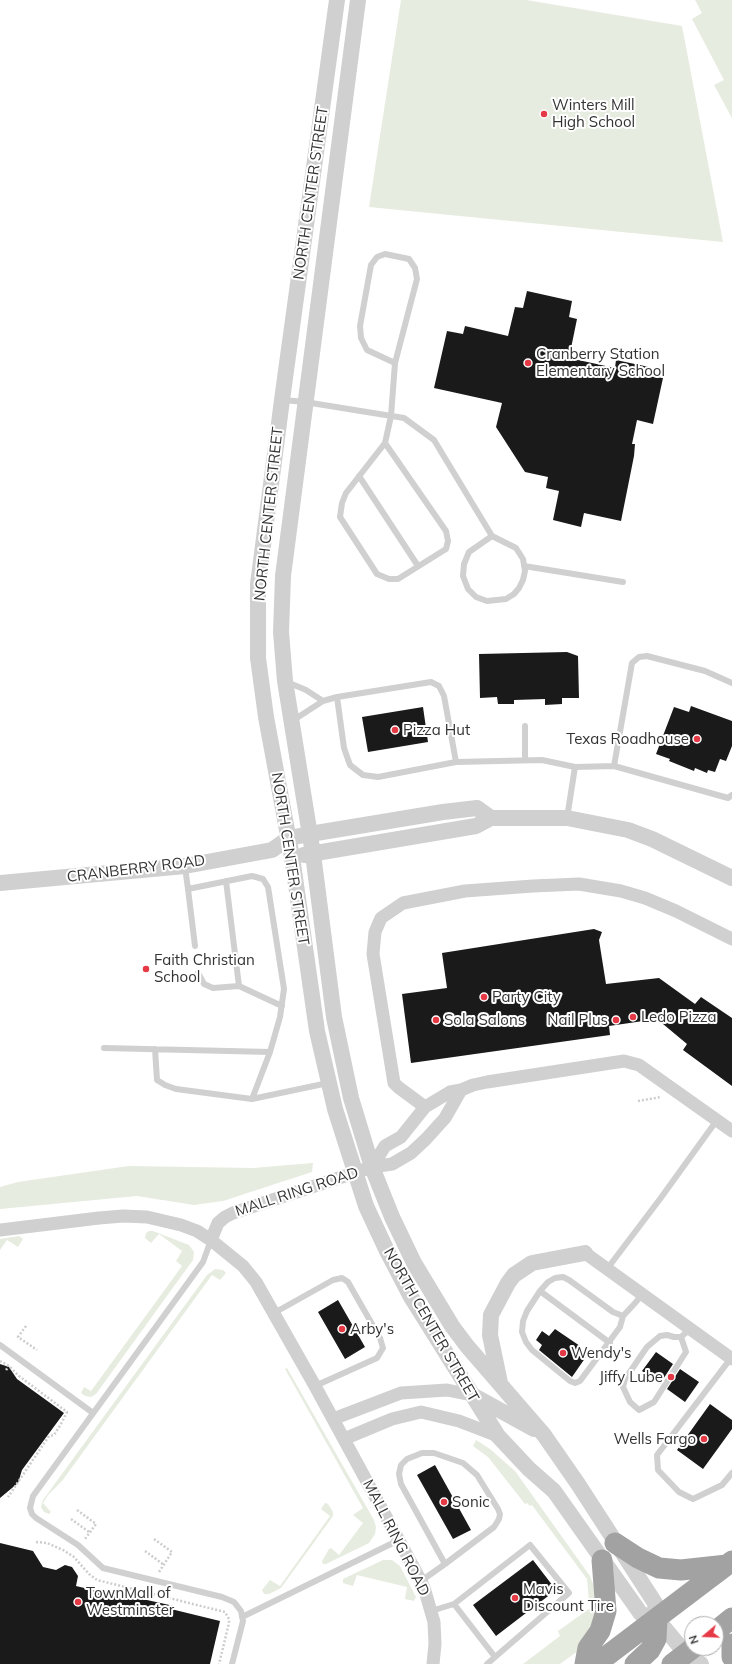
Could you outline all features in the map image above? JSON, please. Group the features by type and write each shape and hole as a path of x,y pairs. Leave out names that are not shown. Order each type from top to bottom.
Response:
{"highway":[{"path":"615,1543 638,1558 659,1568 681,1570 729,1563"},
{"path":"585,1664 588,1648 600,1631 606,1611 602,1560"},
{"path":"596,1664 729,1563"},
{"path":"724,1624 732,1618"},
{"path":"635,1664 650,1650 656,1639 657,1619"},
{"path":"732,1644 732,1658"}],"street":[{"name":"NORTH CENTER STREET","path":"337,0 258,584 258,658 266,717 292,857 317,1032 335,1109 366,1206 399,1275 498,1436 529,1469 554,1491 641,1614 657,1619"},
{"name":"NORTH CENTER STREET","path":"358,0 283,576 281,632 285,681 313,854 334,1017 351,1098 372,1167 403,1241 426,1284 452,1326 501,1386 544,1435 655,1602 657,1619 688,1657"},
{"name":"CRANBERRY ROAD","path":"0,883 185,866 272,850 289,838 443,812 477,808 491,818"},
{"name":"CRANBERRY ROAD","path":"272,850 292,857 476,826 491,818 567,818 628,830 652,839 732,878"},
{"path":"425,1106 394,1083 373,954 375,932 381,918 403,902 464,891 579,884 621,891 645,898 676,911 732,939"},
{"path":"372,1167 385,1146 400,1137 425,1106 445,1094 487,1082 624,1060 639,1065 732,1131"},
{"name":"MALL RING ROAD","path":"211,1240 218,1223 233,1213 372,1167 392,1164 411,1153 445,1118 461,1090"},
{"name":"MALL RING ROAD","path":"0,1230 99,1218 123,1216 147,1217 181,1225 211,1240 227,1252 250,1274 316,1386 421,1581 432,1611 435,1638 433,1664"},
{"path":"501,1386 490,1335 491,1315 508,1283 514,1275 532,1263 585,1253 642,1293 686,1333 732,1358"},
{"path":"333,1419 401,1393 447,1390 472,1395 544,1435"},
{"path":"344,1440 392,1419 421,1412 459,1421 498,1436"}],"lane":[{"path":"385,443 446,531 448,541 446,549 398,579 389,580 377,574 340,517 342,503 346,493 385,443 391,416 395,363 417,279 415,268 409,259 385,254 377,257 371,265 360,326 361,338 366,350 395,363"},
{"path":"282,400 305,402 404,418 434,440 492,536 516,548 523,559 523,580 514,594 506,599 487,601 476,597 468,589 463,576 464,564 469,552 492,536"},
{"path":"359,476 418,566"},
{"path":"524,566 623,582"},
{"path":"614,766 632,663 639,657 647,656 705,671 732,683"},
{"path":"285,681 306,690 322,701"},
{"path":"292,721 322,701 337,697 431,682 439,686 444,696 456,762"},
{"path":"337,697 344,748 350,765 363,774 378,777 456,762 542,760 575,767 614,766 728,798 732,795"},
{"path":"525,726 525,760"},
{"path":"567,818 575,767"},
{"path":"185,866 195,946"},
{"path":"188,889 252,876 263,879 268,887 284,990 280,1017 270,1052 252,1099"},
{"path":"226,881 240,986"},
{"path":"198,973 204,984 213,988 240,986 282,1006"},
{"path":"104,1048 270,1052"},
{"path":"155,1049 157,1080 165,1085 176,1088 252,1099 328,1082"},
{"path":"607,1269 717,1120"},
{"path":"211,1240 203,1262 33,1496 30,1508 32,1514 36,1518 78,1545 103,1568 222,1597 230,1600 238,1606 242,1617 232,1664"},
{"path":"623,1316 613,1312 563,1277 555,1278 548,1282 540,1291 527,1311 523,1321 522,1332 526,1342 532,1350 570,1381 575,1383 580,1381 610,1343 620,1327 623,1316 642,1293"},
{"path":"274,1313 333,1280 342,1278 348,1282 380,1338 383,1348 377,1358 316,1386"},
{"path":"540,1291 610,1343"},
{"path":"686,1333 686,1352 654,1402 639,1410 630,1402 623,1387 625,1379 648,1347 660,1336 667,1335 674,1337 686,1333"},
{"path":"0,1345 93,1413"},
{"path":"732,1358 657,1455 658,1470 679,1492 693,1499 722,1485 732,1473"},
{"path":"421,1581 445,1564 494,1527 500,1519 498,1509 477,1475 463,1463 434,1453 422,1452 407,1459 401,1466 399,1474 401,1484 445,1564"},
{"path":"242,1617 399,1540"},
{"path":"432,1611 454,1604 530,1545 569,1593 487,1664"},
{"path":"454,1604 495,1657"}],"path":[{"path":"638,1101 657,1098"},
{"path":"26,1326 18,1337 37,1350"},
{"path":"1,1361 67,1412 54,1435 49,1436 8,1497"},
{"path":"6,1370 9,1366"},
{"path":"14,1481 18,1483"},
{"path":"77,1510 96,1524 83,1540"},
{"path":"71,1519 89,1532"},
{"path":"154,1539 172,1552 159,1572"},
{"path":"36,1542 47,1543 63,1550 74,1557 89,1574 97,1580 152,1592 225,1612 229,1622 219,1664"},
{"path":"145,1551 164,1564"}],"shaded area":[{"name":"Winters Mill High School","path":"401,0 526,0 682,26 723,242 369,207"},
{"path":"695,0 732,0 732,118 714,85 724,80 692,19 702,13"},
{"path":"313,1163 312,1172 223,1201 194,1205 137,1196 0,1209 0,1187 18,1182 129,1166 253,1168"},
{"path":"153,1231 189,1245 194,1252 193,1260 96,1394 91,1397 85,1396 81,1393 84,1387 91,1391 182,1266 176,1261 182,1251 159,1234 151,1243 145,1238 146,1233"},
{"path":"19,1236 23,1239 18,1247 7,1240 0,1250 0,1239"},
{"path":"215,1269 223,1270 226,1273 220,1280 212,1275 62,1481 48,1495 43,1503 51,1512 49,1514 44,1512 41,1507 43,1500 207,1275"},
{"path":"287,1368 374,1520 376,1527 375,1534 369,1543 326,1564 323,1564 322,1561 329,1549 331,1548 339,1555 363,1523 353,1515 363,1508 285,1369"},
{"path":"476,1440 490,1449 515,1471 590,1576 595,1589 595,1611 599,1612 578,1651 560,1664 523,1664 560,1636 558,1631 593,1606 589,1601 587,1579 532,1505 530,1506 527,1503 525,1504 488,1457 473,1446"},
{"path":"325,1503 328,1504 333,1512 333,1516 281,1588 269,1594 264,1594 262,1590 270,1580 280,1586 330,1516 321,1509"},
{"path":"383,1560 392,1560 400,1566 416,1597 414,1601 405,1599 407,1587 357,1575 353,1586 343,1583 343,1579"}],"building":[{"path":"527,291 572,301 569,317 577,319 569,358 615,368 616,360 649,367 647,376 663,378 653,424 637,420 632,444 635,444 634,456 621,521 584,513 581,527 553,520 559,491 546,488 548,477 525,472 496,427 502,403 434,388 447,331 463,334 465,326 508,336 515,307 523,308"},
{"path":"567,652 578,656 579,698 562,698 562,704 545,705 545,699 514,700 514,704 498,704 497,697 480,698 479,654"},
{"name":"Texas Roadhouse","path":"691,706 732,721 732,746 726,761 720,759 715,772 708,770 707,773 695,768 694,771 656,754 674,707 689,712"},
{"name":"Pizza Hut","path":"423,707 428,742 368,752 362,717"},
{"path":"594,929 602,932 599,940 606,984 659,978 695,1004 701,997 732,1018 732,1086 683,1050 687,1044 657,1019 609,1026 610,1035 411,1063 402,994 447,988 442,953"},
{"name":"Arby's","path":"338,1300 365,1347 345,1359 318,1312"},
{"name":"Wendy's","path":"555,1329 580,1346 579,1348 588,1354 572,1377 539,1350 542,1345 536,1340 542,1331 549,1336"},
{"path":"656,1352 673,1364 660,1384 642,1371"},
{"path":"0,1364 9,1367 17,1379 64,1413 22,1470 18,1483 0,1498"},
{"path":"680,1369 699,1382 685,1402 667,1389"},
{"name":"Wells Fargo","path":"710,1404 732,1420 732,1429 703,1469 677,1450"},
{"name":"Sonic","path":"435,1465 471,1530 453,1539 417,1475"},
{"name":"TownMall of Westminster","path":"0,1543 33,1551 43,1567 56,1570 65,1565 72,1567 78,1576 76,1586 126,1598 129,1596 174,1606 175,1610 220,1621 210,1664 0,1664"},
{"name":"Mavis Discount Tire","path":"533,1560 556,1590 496,1636 473,1605"}],"place":[{"name":"Winters Mill High School","path":"544,114"},
{"name":"Cranberry Station Elementary School","path":"528,363"},
{"name":"Pizza Hut","path":"395,730"},
{"name":"Texas Roadhouse","path":"697,739"},
{"name":"Faith Christian School","path":"146,969"},
{"name":"Party City","path":"484,997"},
{"name":"Ledo Pizza","path":"633,1017"},
{"name":"Sola Salons","path":"436,1020"},
{"name":"Nail Plus","path":"616,1020"},
{"name":"Arby's","path":"342,1329"},
{"name":"Wendy's","path":"563,1353"},
{"name":"Jiffy Lube","path":"671,1377"},
{"name":"Wells Fargo","path":"704,1439"},
{"name":"Sonic","path":"444,1502"},
{"name":"Mavis Discount Tire","path":"515,1598"},
{"name":"TownMall of Westminster","path":"78,1602"}]}
